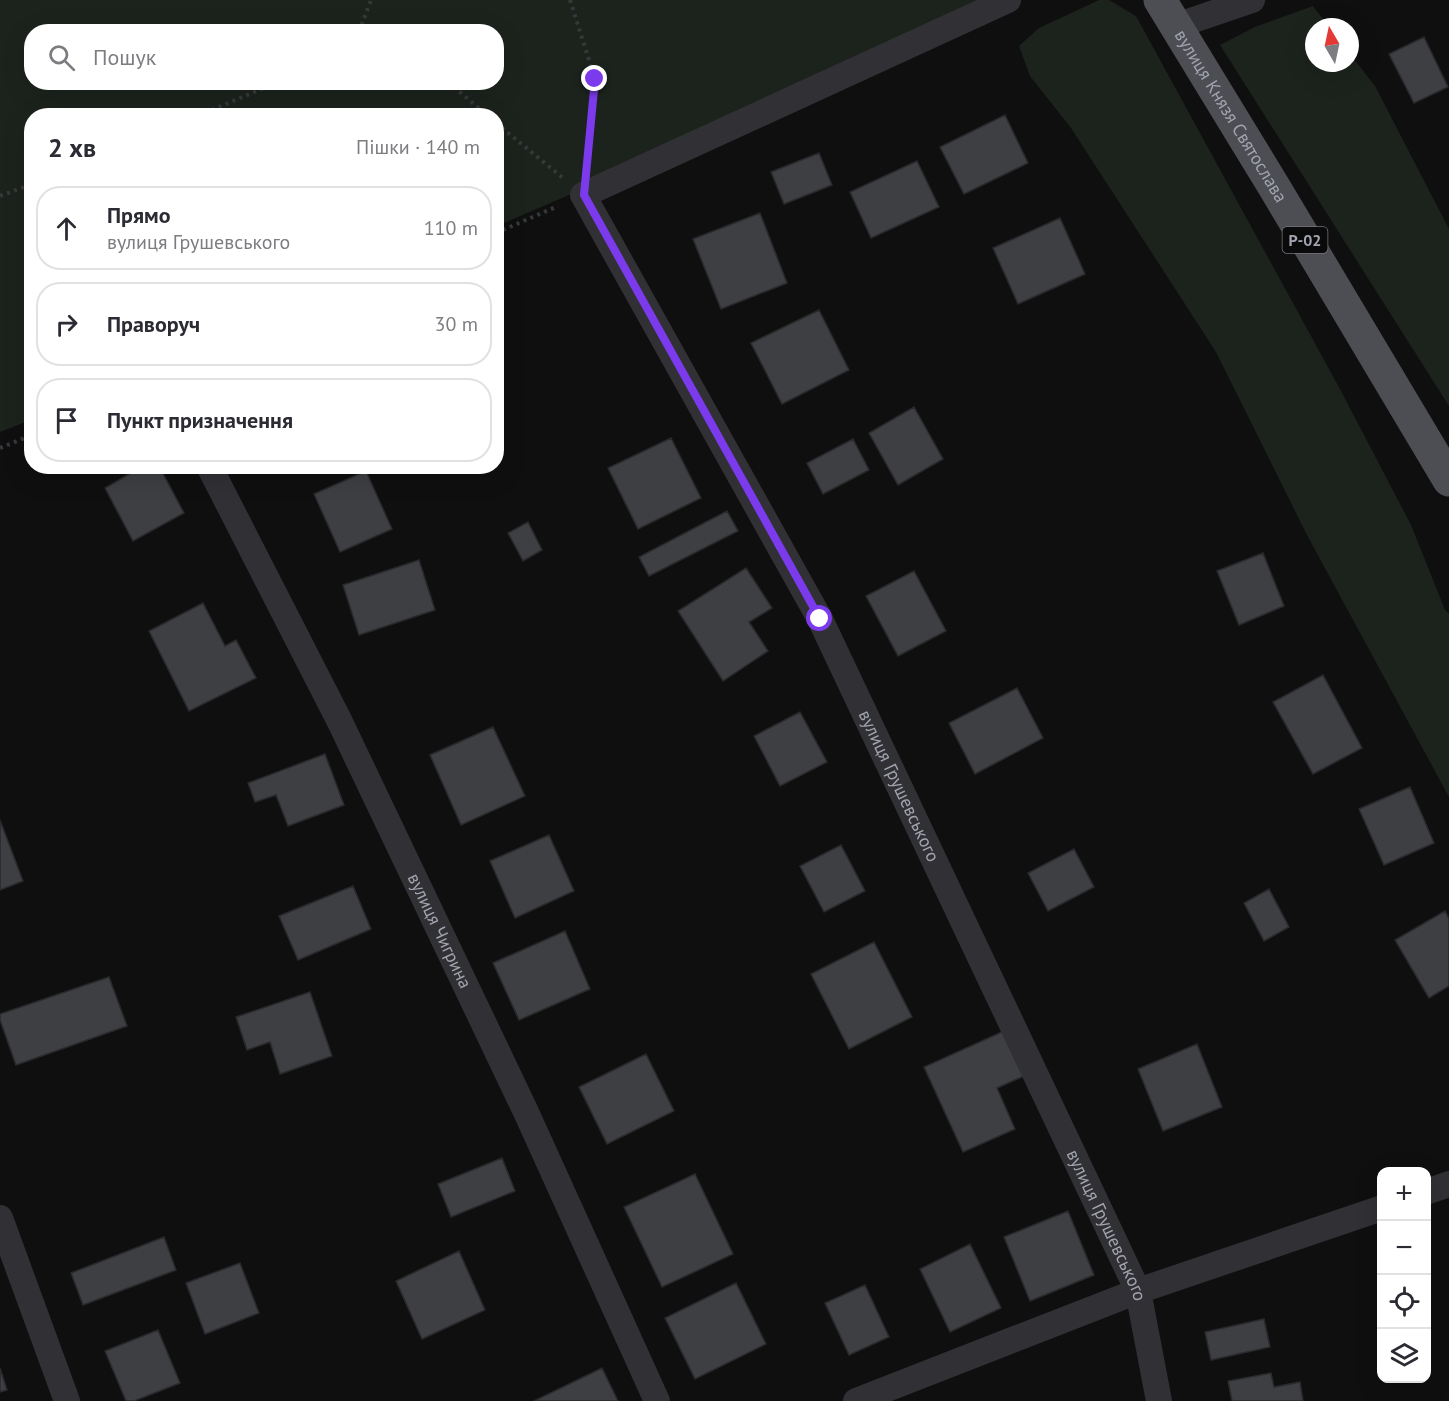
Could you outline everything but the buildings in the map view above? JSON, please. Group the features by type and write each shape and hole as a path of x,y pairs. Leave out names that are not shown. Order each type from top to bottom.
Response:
{"main road":[{"name":"вулиця Князя Святослава","path":"1168,13 1449,480"}],"street":[{"path":"584,195 1008,0"},
{"path":"1168,13 1252,0"},
{"name":"вулиця Грушевського","path":"584,195 820,619 1138,1291 1159,1401"},
{"name":"вулиця Чигрина","path":"212,474 340,722 526,1112 657,1401"},
{"path":"1431,1190 1449,1184"},
{"path":"856,1401 1138,1291 1377,1210"},
{"path":"0,1218 66,1401"}],"path":[{"path":"362,24 371,0"},
{"path":"570,0 595,79 584,195"},
{"path":"217,108 259,90"},
{"path":"457,90 479,108"},
{"path":"504,130 584,195"},
{"path":"0,196 24,187"},
{"path":"504,230 584,195"},
{"path":"0,448 24,438"}],"shaded area":[{"path":"0,0 1022,0 504,223 504,108 24,108 24,423 0,432"},
{"path":"1099,0 1109,0 1136,16 1341,391 1411,525 1445,610 1449,614 1449,797 1307,535 1216,352 1071,128 1030,76 1019,46 1039,28"},
{"path":"1313,6 1322,18 1305,18 1305,72 1359,72 1359,66 1375,86 1449,229 1449,406 1220,45 1255,27"}],"route":[{"path":"595,79 584,195 820,619"}]}
